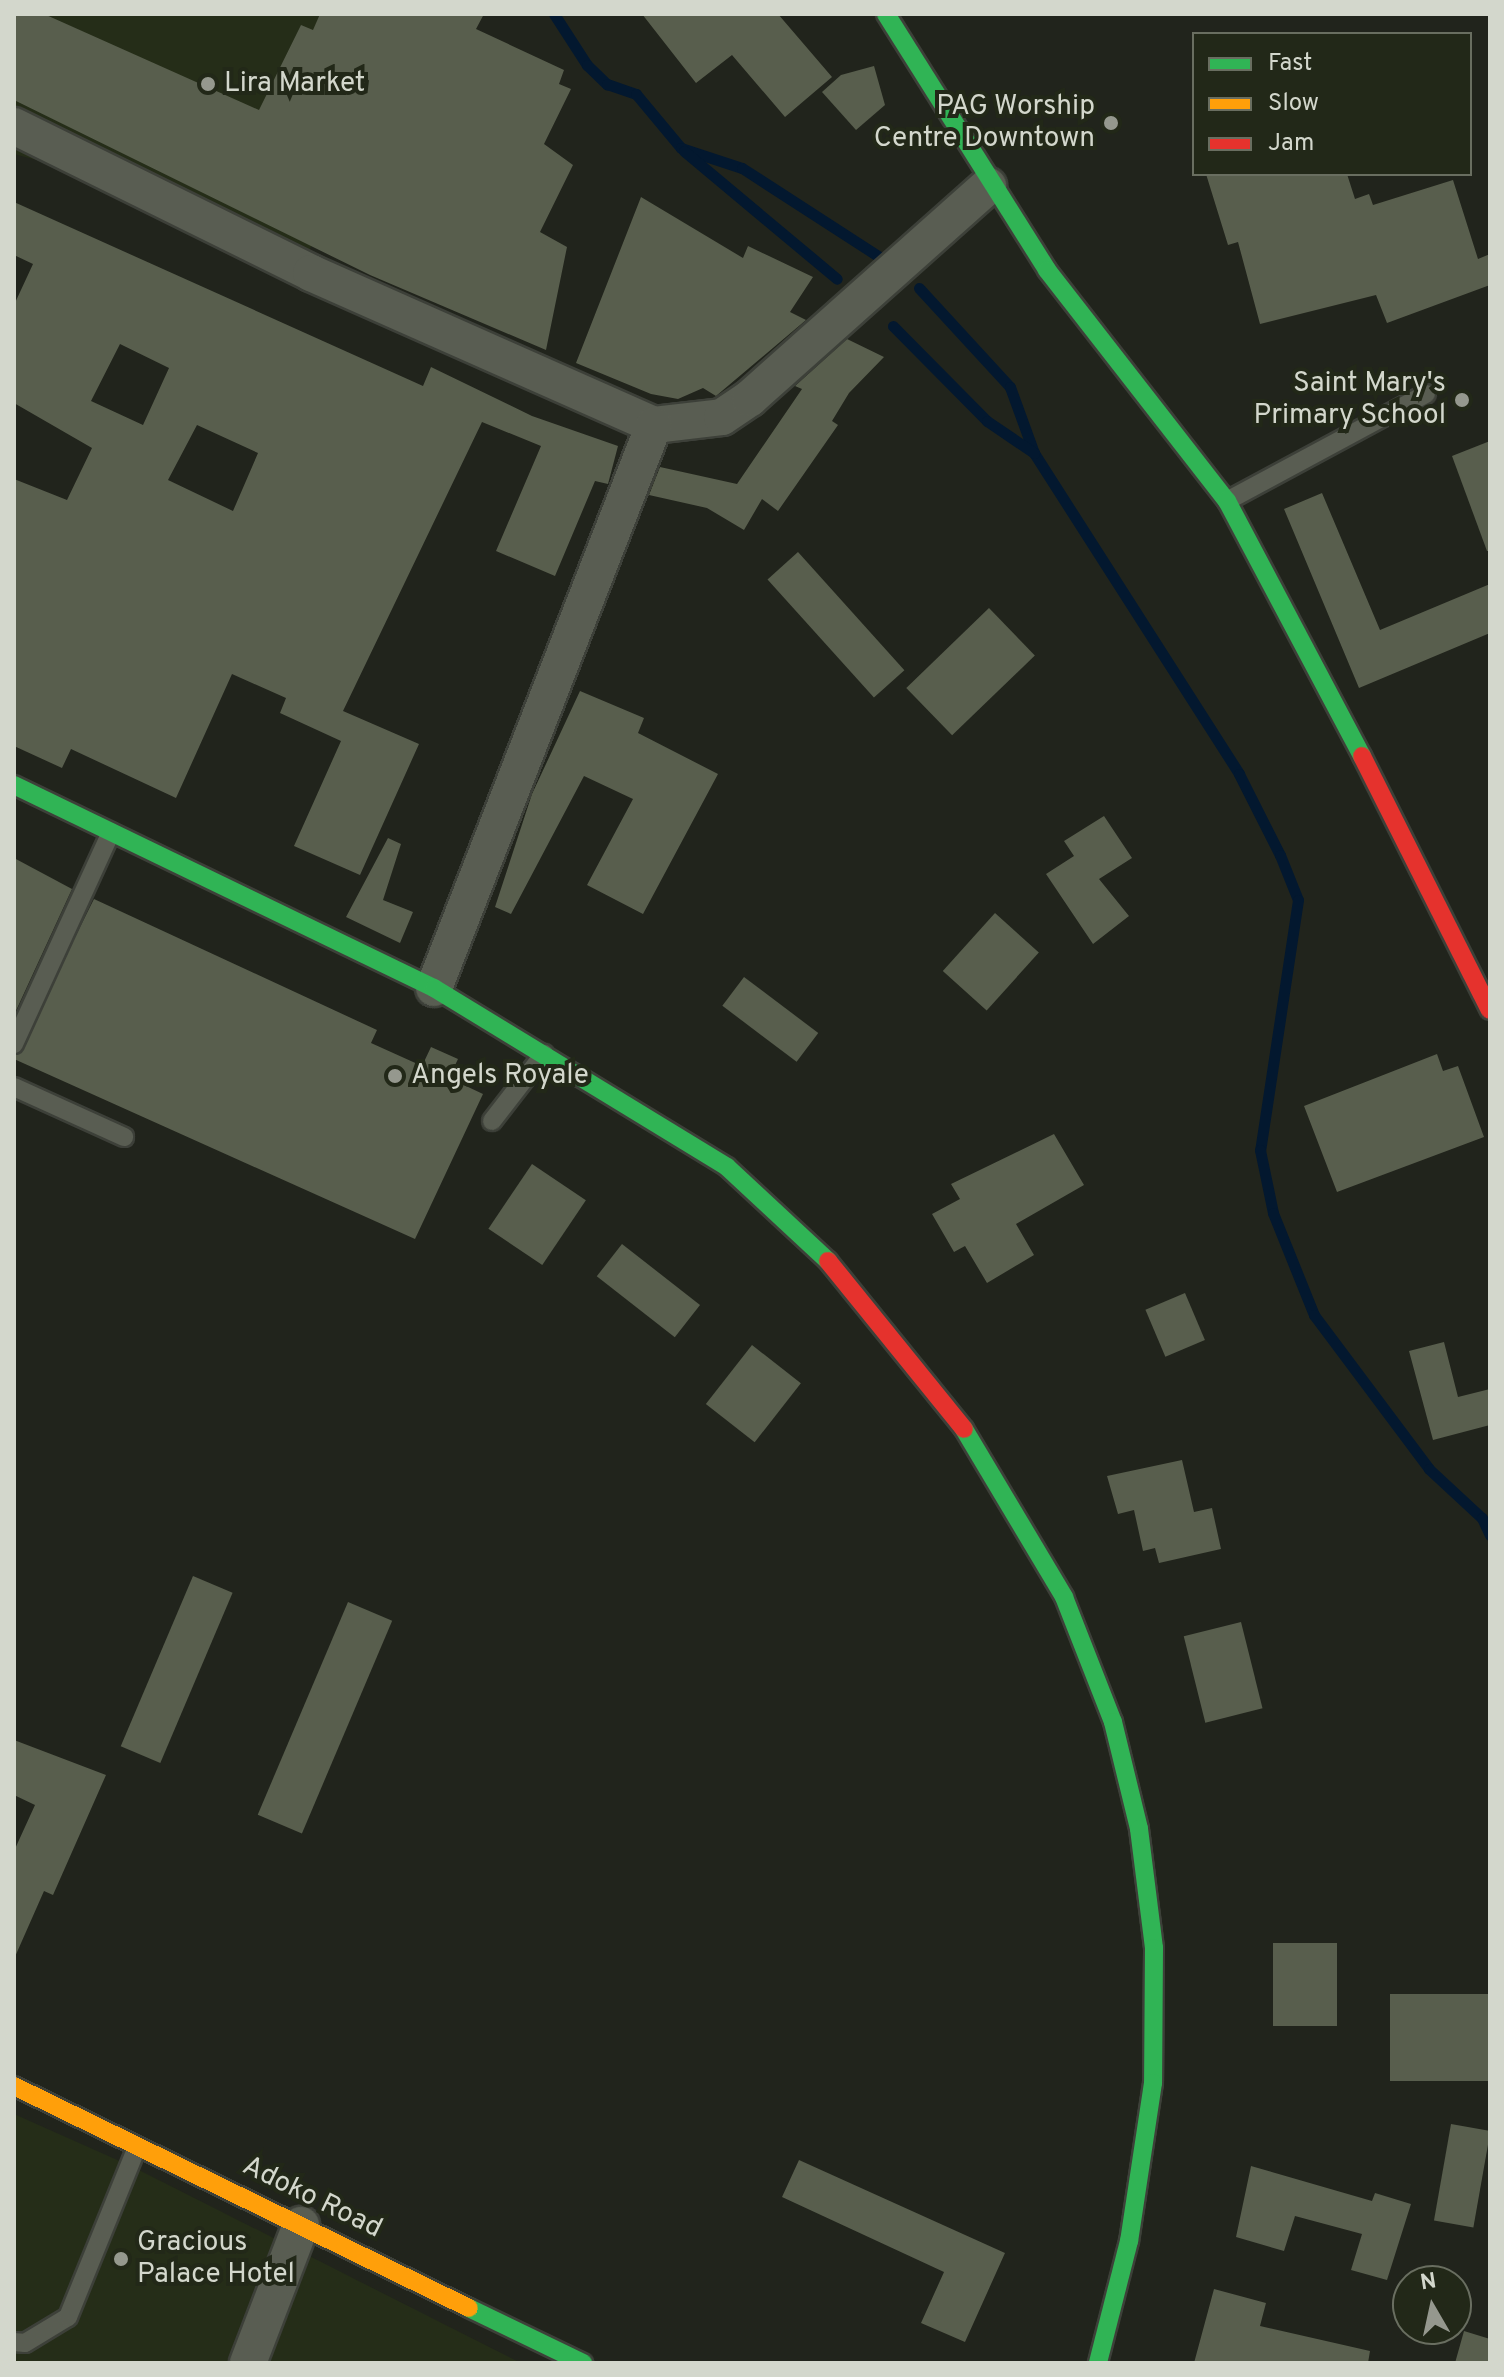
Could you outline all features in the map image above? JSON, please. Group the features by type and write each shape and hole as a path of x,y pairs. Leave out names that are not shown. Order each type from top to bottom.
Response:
{"street":[{"path":"886,14 988,186 1227,501 1463,945 1490,1010"},
{"path":"14,126 311,273 654,425 722,417 750,398 988,186"},
{"path":"434,988 654,425"},
{"path":"14,785 434,988 727,1167 808,1237 953,1408 1029,1531 1092,1661 1139,1829 1155,1994 1146,2149 1098,2363"},
{"name":"Adoko Road","path":"14,2086 139,2144 583,2363"},
{"path":"248,2363 301,2225"}],"lane":[{"path":"1227,501 1426,394"},
{"path":"14,1044 111,832"},
{"path":"492,1121 544,1054"},
{"path":"14,1087 124,1137"},
{"path":"14,2342 25,2343 68,2317 139,2144"}],"shaded area":[{"name":"Lira Market","path":"14,14 440,14 296,274 85,173 14,154"},
{"path":"14,2114 133,2167 521,2363 14,2363"}],"building":[{"path":"14,14 44,14 259,110 301,25 313,30 320,14 484,14 476,29 564,70 559,84 571,89 544,144 573,165 540,232 567,247 546,350 370,275 14,100"},
{"path":"642,14 778,14 832,77 785,117 732,55 696,83"},
{"path":"874,66 885,105 856,130 822,92 841,75"},
{"path":"1207,176 1348,176 1355,199 1369,194 1373,205 1453,180 1478,259 1490,254 1490,285 1387,323 1376,295 1260,324 1238,242 1228,245"},
{"path":"641,197 743,258 748,246 813,277 790,312 806,320 716,396 703,388 678,399 651,394 576,363"},
{"path":"14,202 423,386 431,367 532,416 618,446 608,484 595,481 555,576 496,551 541,446 482,422 343,711 419,744 360,875 294,846 341,741 280,713 286,698 232,674 176,798 71,749 62,768 14,746 14,479 67,500 92,448 14,403 14,305 33,264 14,255","holes":["120,344 169,368 143,425 91,401","197,425 258,453 233,511 168,480"]},
{"path":"847,339 884,357 849,393 832,421 838,425 778,511 762,499 744,530 707,508 649,495 660,467 737,484 802,389 795,386"},
{"path":"1490,441 1490,551 1487,551 1452,456"},
{"path":"1322,493 1380,630 1490,584 1490,633 1359,688 1284,509"},
{"path":"798,552 904,670 874,698 768,579"},
{"path":"989,608 1035,655 952,735 906,688"},
{"path":"580,691 644,718 638,733 718,774 643,914 587,885 633,799 584,776 511,914 495,907 532,794"},
{"path":"1104,816 1132,858 1099,879 1129,916 1093,944 1046,874 1074,856 1064,841"},
{"path":"388,838 401,844 383,900 413,912 400,943 346,917"},
{"path":"14,858 72,889 14,1015"},
{"path":"94,899 377,1030 371,1043 422,1066 431,1047 458,1059 449,1078 483,1094 415,1239 14,1059"},
{"path":"995,913 1039,952 987,1010 943,971"},
{"path":"744,977 818,1033 797,1062 722,1006"},
{"path":"1437,1054 1443,1071 1458,1066 1484,1137 1337,1192 1304,1106"},
{"path":"1054,1134 1084,1185 1016,1224 1034,1255 987,1283 965,1246 954,1252 932,1214 960,1199 951,1184"},
{"path":"532,1164 586,1200 542,1265 488,1229"},
{"path":"622,1244 700,1305 675,1337 597,1276"},
{"path":"1185,1293 1205,1340 1165,1357 1145,1310"},
{"path":"1444,1342 1458,1397 1490,1389 1490,1425 1433,1440 1409,1351"},
{"path":"752,1345 801,1383 755,1442 706,1404"},
{"path":"1182,1460 1194,1512 1212,1508 1221,1549 1159,1563 1155,1548 1143,1551 1134,1510 1118,1514 1107,1476"},
{"path":"193,1576 233,1593 160,1763 121,1746"},
{"path":"348,1602 392,1621 302,1833 258,1815"},
{"path":"1241,1622 1263,1708 1205,1723 1184,1636"},
{"path":"14,1740 106,1775 53,1895 44,1891 14,1959 14,1851 35,1805 14,1795"},
{"path":"1273,1943 1337,1943 1337,2026 1273,2026"},
{"path":"1390,1994 1490,1994 1490,2081 1390,2081"},
{"path":"1451,2124 1490,2131 1473,2227 1434,2221"},
{"path":"799,2160 1005,2253 965,2342 921,2323 944,2272 782,2197"},
{"path":"1251,2166 1372,2201 1375,2193 1411,2204 1387,2280 1351,2270 1362,2234 1295,2216 1284,2251 1236,2237"},
{"path":"1214,2289 1266,2303 1260,2326 1370,2351 1368,2363 1194,2363"},
{"path":"1472,2333 1490,2339 1490,2363 1455,2363 1460,2345 1472,2345"}],"waterway":[{"path":"554,14 587,65 607,84 636,94 681,148 742,168 889,263"},
{"path":"684,151 837,279"},
{"path":"919,288 1010,387 1034,453 1239,774 1280,855 1298,900 1260,1150 1273,1213 1314,1315 1429,1469 1482,1518 1490,1535"},
{"path":"893,326 987,421 1034,453"}],"traffic: fast":[{"path":"886,14 1047,270 1227,501 1362,756"},
{"path":"14,785 434,988 727,1167 828,1261"},
{"path":"964,1429 1064,1597 1113,1722 1139,1829 1154,1948 1153,2083 1129,2241 1098,2363"},
{"path":"469,2308 583,2363"}],"traffic: slow":[{"path":"14,2086 469,2308"}],"traffic: jam":[{"path":"1362,756 1490,1010"},
{"path":"828,1261 964,1429"}],"place":[{"name":"Lira Market","path":"208,84"},
{"name":"PAG Worship Centre Downtown","path":"1111,123"},
{"name":"Saint Mary's Primary School","path":"1462,400"},
{"name":"Angels Royale","path":"395,1076"},
{"name":"Gracious Palace Hotel","path":"121,2259"}]}
